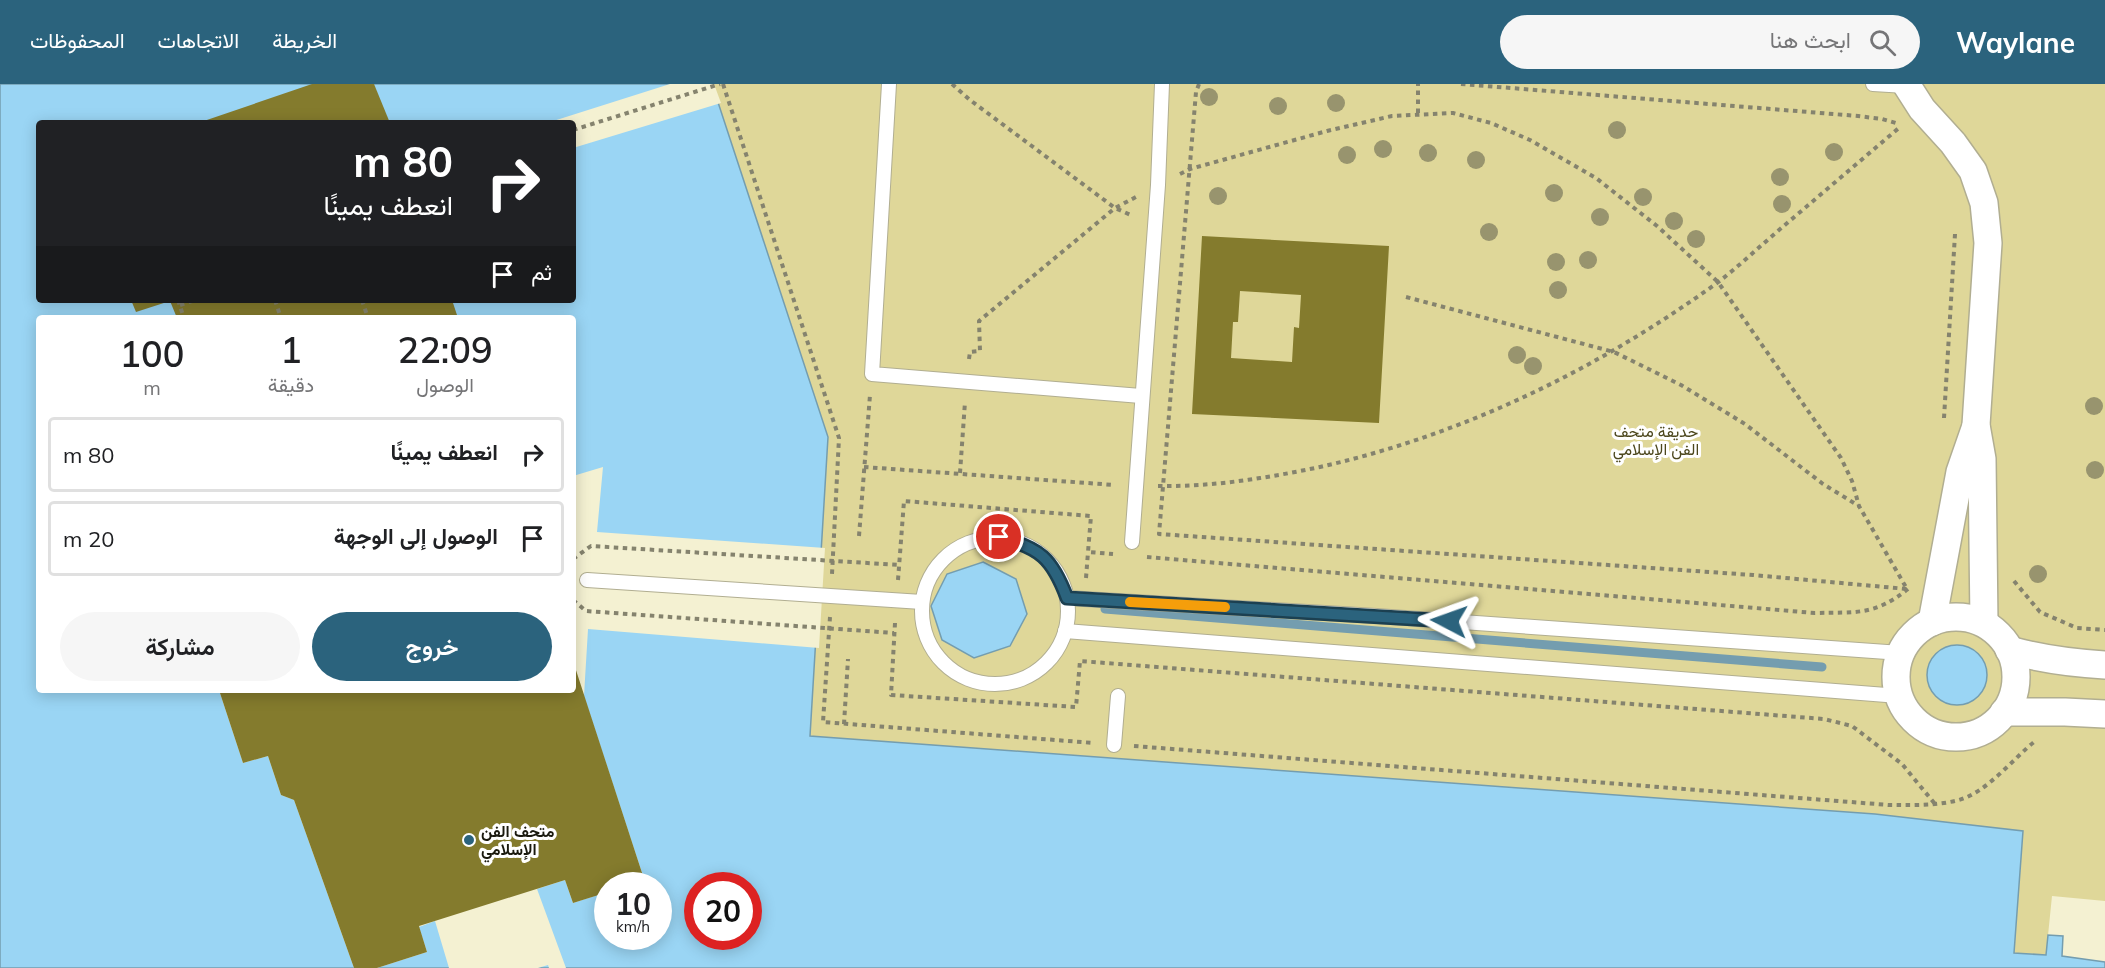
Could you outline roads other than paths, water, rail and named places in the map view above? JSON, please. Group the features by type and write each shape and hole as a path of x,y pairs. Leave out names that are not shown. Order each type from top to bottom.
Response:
{"street":[{"path":"1906,85 1922,109 1953,143 1973,171 1984,203 1988,243 1976,425 1982,459 1984,623"},
{"path":"1932,622 1960,472 1976,425"},
{"path":"1949,617 1967,618 1984,623 1998,635 2009,650 2014,665 2015,682 2012,698 2004,712 1991,726 1974,734 1956,737 1938,734 1921,726 1908,712 1899,696 1896,682 1901,653 1919,630 1932,622 1949,617"},
{"path":"2009,650 2050,660 2105,665"},
{"path":"2004,712 2105,714"}],"lane":[{"path":"889,84 872,374 1141,396"},
{"path":"1131,542 1158,185 1162,84"},
{"path":"1873,84 1906,85"},
{"path":"999,537 1023,543 1044,556 1059,575 1067,598 1068,614 1065,631 1053,656 1032,674 1020,680 998,684 976,682 956,673 940,659 928,640 922,619 922,602 927,582 939,564 954,550 975,540 999,537"},
{"path":"587,580 922,602"},
{"path":"1067,598 1389,617 1901,653"},
{"path":"1065,631 1899,696"},
{"path":"1114,745 1118,696"}],"water":[{"path":"0,84 712,84 828,437 810,736 1875,814 2023,831 2014,953 2046,955 2048,935 2063,936 2062,956 2105,962 2105,968 0,968"},
{"path":"983,562 1016,579 1027,614 1010,646 974,658 942,640 931,606 947,574"},
{"path":"1957,645 1974,650 1982,658 1987,675 1982,692 1974,700 1957,705 1940,700 1932,692 1927,675 1932,658 1940,650"}],"waterway":[{"path":"1105,609 1822,667"}],"place":[{"name":"متحف الفن الإسلامي","path":"469,840"}],"park label":[{"name":"حديقة متحف الفن الإسلامي","path":"1656,440"}]}
